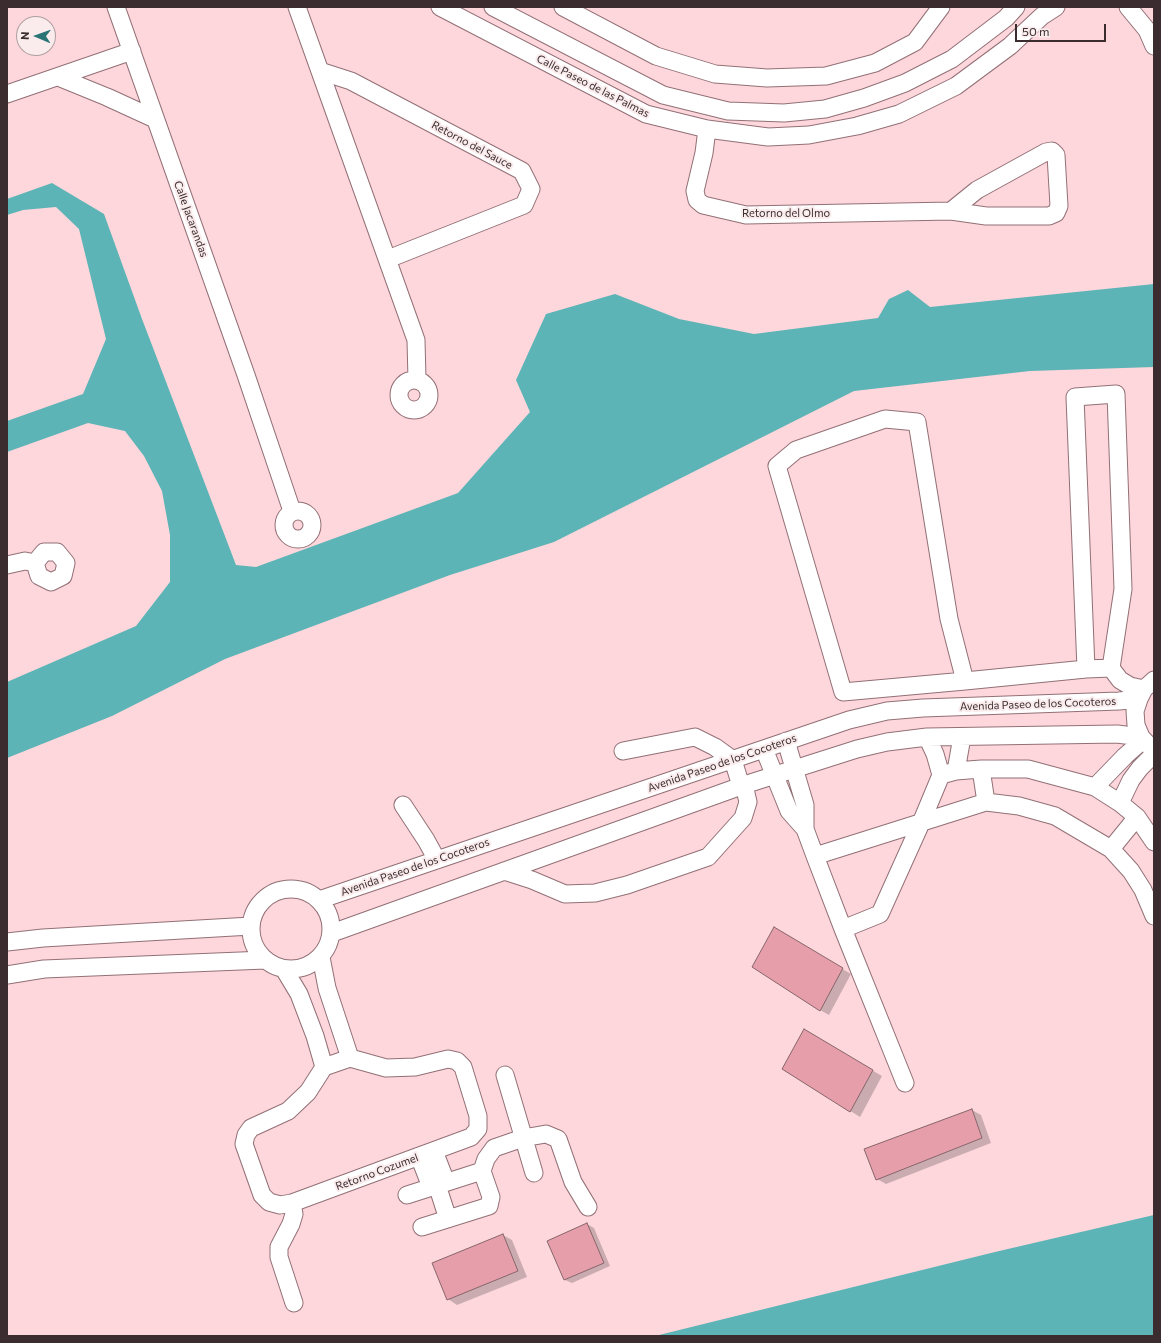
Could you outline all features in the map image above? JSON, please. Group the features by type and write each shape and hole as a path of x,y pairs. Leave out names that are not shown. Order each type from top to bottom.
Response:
{"street":[{"name":"Calle Jacarandas","path":"116,7 246,375 292,511"},
{"name":"Calle Paseo de las Palmas","path":"440,7 646,114 707,129 768,136 809,135 857,126 899,114 956,86 1010,46 1042,16 1056,7"},
{"path":"493,7 663,95 728,111 784,113 825,109 864,98 905,83 952,59 1006,18 1016,7"},
{"path":"562,7 656,56 715,74 767,78 826,76 875,63 915,42 940,7"},
{"path":"1128,7 1147,30 1154,46"},
{"path":"303,11 320,71 416,340 417,380"},
{"path":"7,94 132,51"},
{"path":"582,81 594,60"},
{"name":"Retorno del Sauce","path":"320,71 351,81 522,171 531,189 524,205 388,259"},
{"path":"58,77 155,119"},
{"name":"Retorno del Olmo","path":"707,129 704,153 695,191 697,200 703,205 746,215 951,211 986,216 1049,216 1056,213 1058,206 1056,155 1052,151 1046,152 977,190 951,211"},
{"path":"1086,669 1075,398 1116,394 1123,588 1111,668 1120,680 1130,686 1146,689 1135,711 1136,724 1148,746 1140,768 1131,780 1120,802"},
{"path":"965,681 948,619 917,422 885,418 796,450 777,466 843,692 965,681 1086,669 1111,668"},
{"path":"7,565 25,561 35,563"},
{"name":"Avenida Paseo de los Cocoteros","path":"319,900 786,741 849,720 887,710 1146,689"},
{"path":"332,933 774,775 857,749 887,742 927,737 1117,734 1148,746"},
{"path":"504,872 532,880 565,894 595,893 627,886 708,857 743,818 748,802 733,760 715,747 695,737 623,751"},
{"path":"927,737 935,754 948,773"},
{"path":"842,929 880,914 922,823 948,773 962,737"},
{"path":"786,741 805,805 805,829 842,929 905,1083"},
{"path":"1095,787 1125,756 1148,746"},
{"path":"764,749 788,811 805,829"},
{"path":"948,773 981,769 1028,769 1095,787 1120,802 1137,816 1154,842"},
{"path":"981,769 986,802"},
{"path":"815,856 986,802 1020,806 1055,816 1110,849 1131,872 1143,890 1154,916"},
{"path":"403,805 426,840 436,860"},
{"path":"1110,849 1137,816"},
{"path":"283,889 296,889 308,892 319,900 331,919 332,933 328,946 322,957 311,965 293,970 274,966 265,960 254,945 251,926 254,914 261,902 271,894 283,889"},
{"path":"7,942 43,938 251,926"},
{"path":"284,969 299,994 315,1036 324,1067 350,1058 327,988 322,957"},
{"path":"7,975 44,969 265,960"},
{"name":"Retorno Cozumel","path":"324,1067 308,1092 288,1111 251,1128 246,1135 244,1144 262,1195 269,1202 280,1205 292,1203 471,1138 478,1129 478,1116 463,1067 457,1062 448,1059 415,1067 386,1068 350,1058"},
{"path":"505,1075 534,1173"},
{"path":"422,1227 489,1206 490,1197 482,1171 486,1159 494,1148 523,1138 546,1134 558,1139 573,1182 588,1207"},
{"path":"427,1154 448,1219"},
{"path":"407,1195 482,1171"},
{"path":"292,1203 294,1214 291,1224 279,1247 279,1257 294,1303"}],"water":[{"path":"52,183 104,214 142,319 236,565 256,567 458,493 530,412 516,380 546,314 615,294 679,319 754,334 878,318 889,299 908,290 930,307 1154,284 1154,367 1030,371 854,391 554,542 450,575 225,659 112,716 7,758 7,682 136,626 170,582 170,535 162,491 144,456 125,431 88,423 7,452 7,421 83,394 106,339 79,229 56,207 23,210 7,215 7,199"},
{"path":"1154,1215 1154,1336 655,1336 995,1252"}],"building":[{"path":"774,927 843,968 820,1011 752,967"},
{"path":"804,1029 873,1070 850,1112 782,1069"},
{"path":"972,1109 982,1138 876,1180 864,1149"},
{"path":"587,1223 604,1263 564,1280 547,1241"},
{"path":"503,1234 518,1271 447,1300 432,1263"}]}
